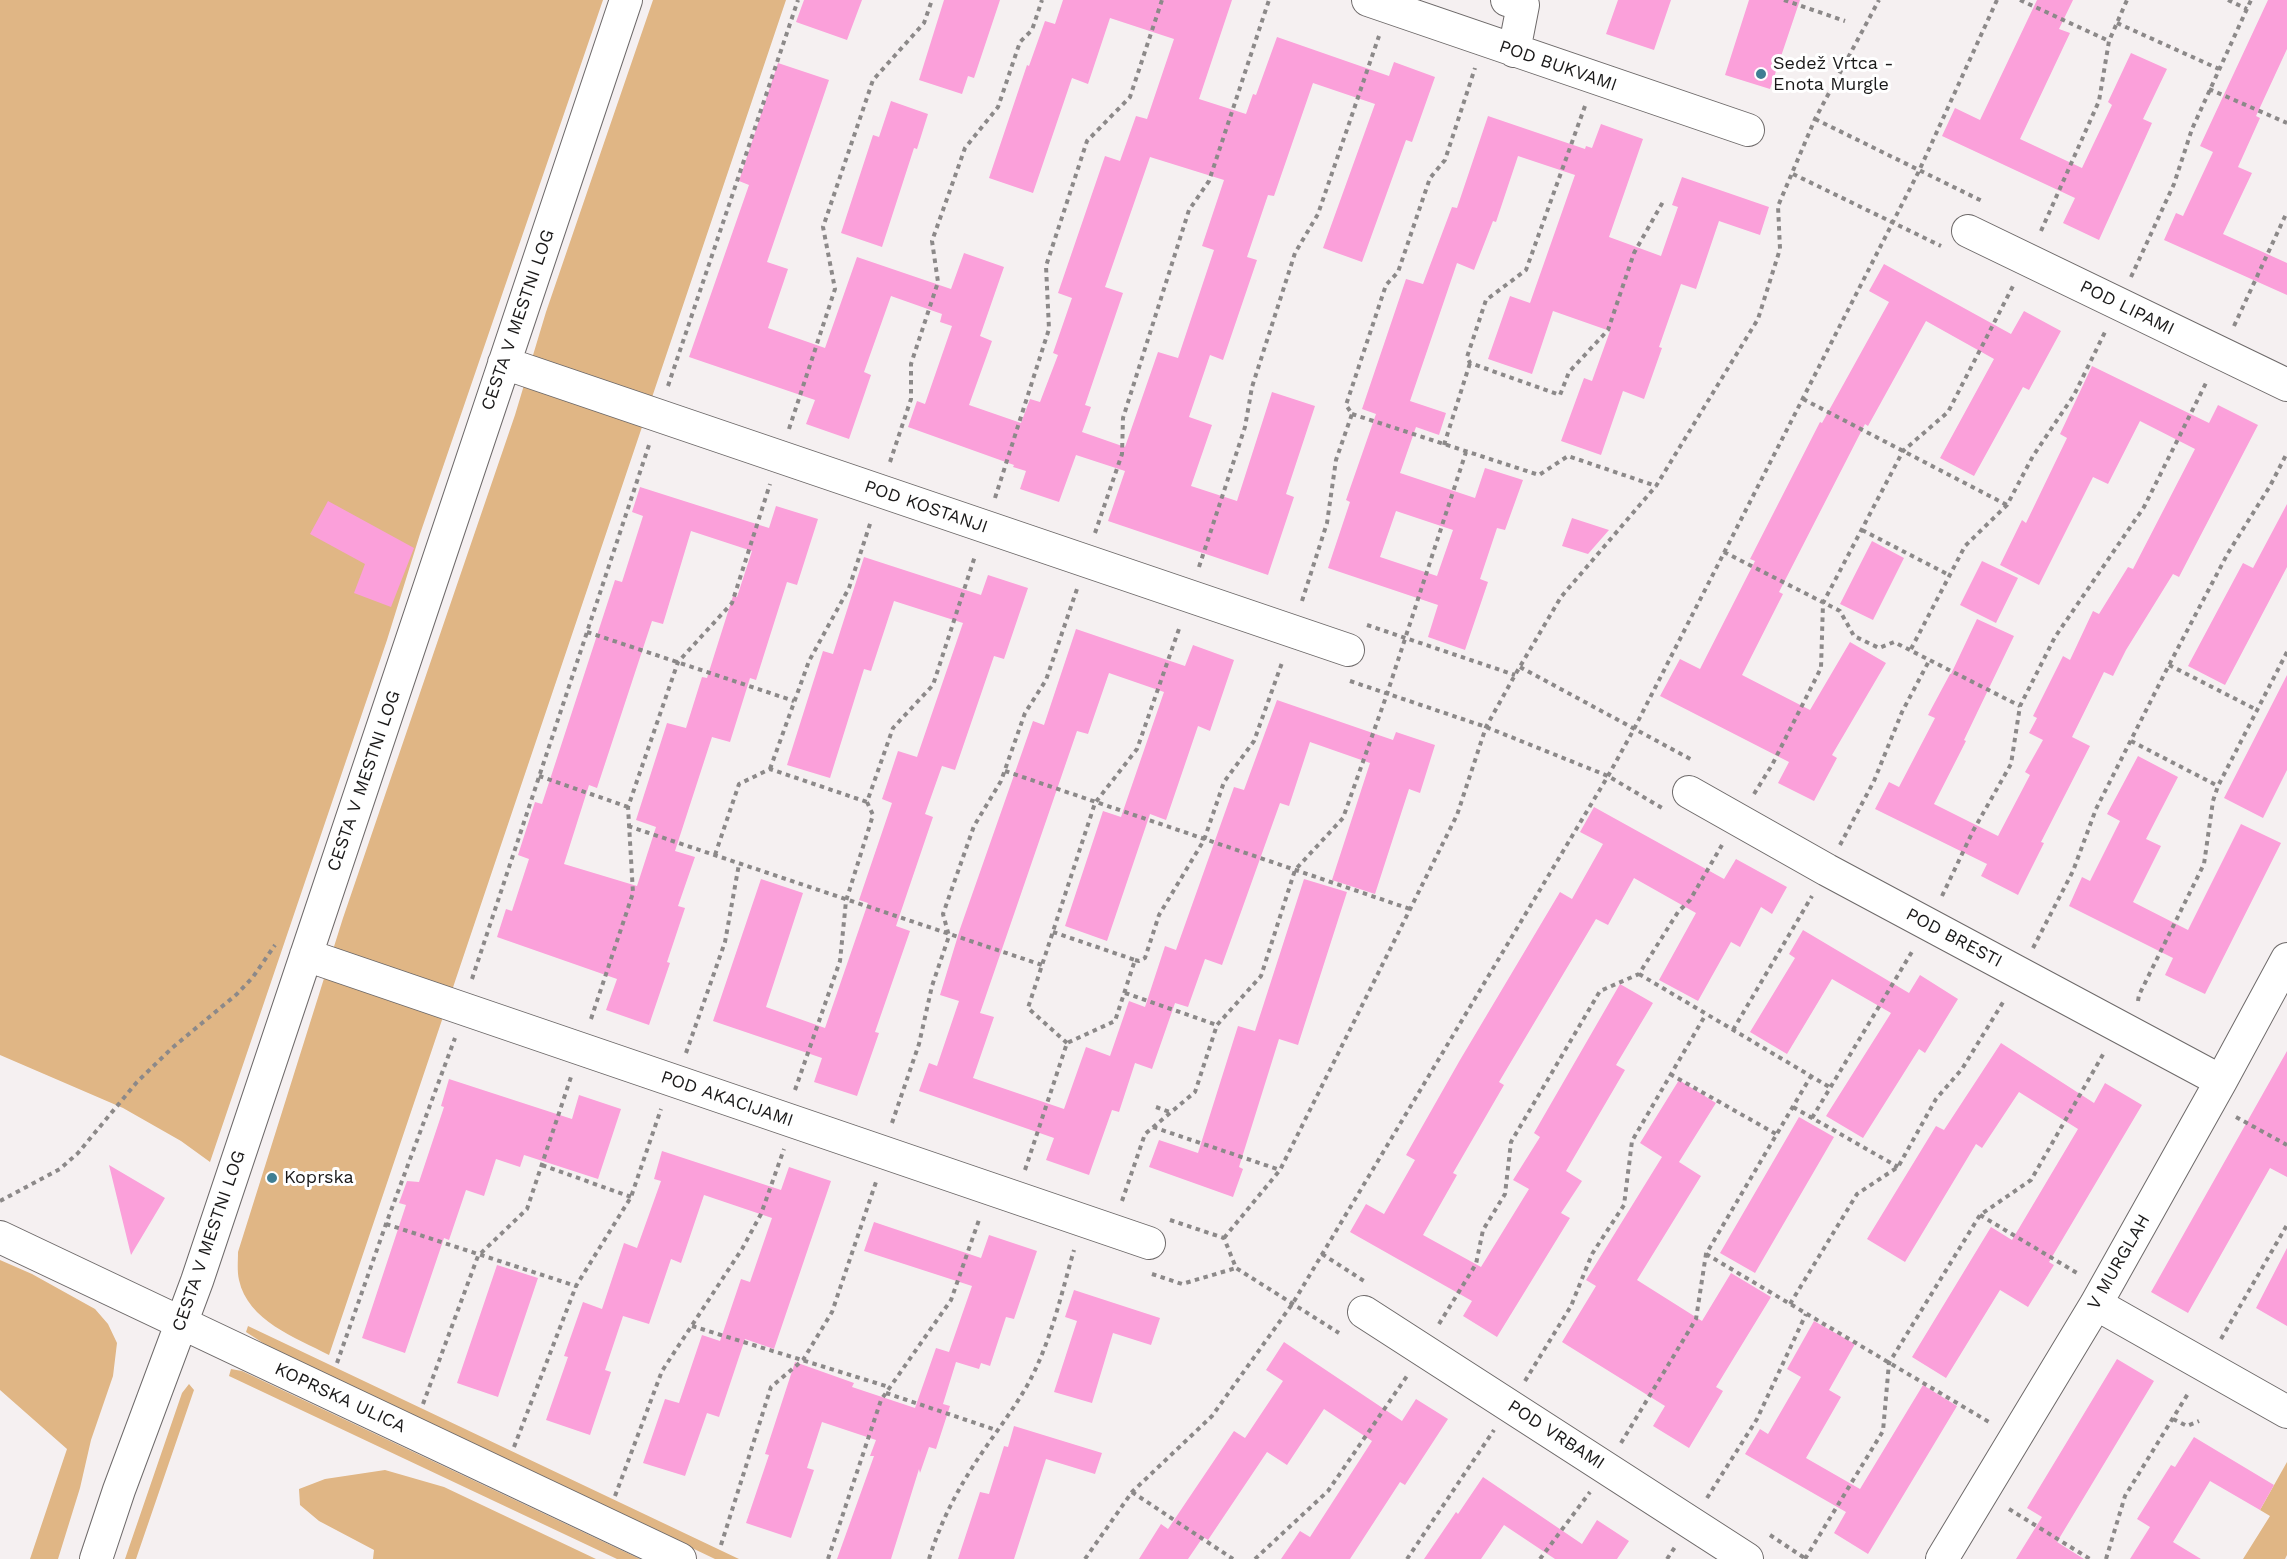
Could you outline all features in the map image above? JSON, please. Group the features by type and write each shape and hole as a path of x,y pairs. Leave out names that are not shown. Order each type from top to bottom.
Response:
{"street":[{"name":"CESTA V MESTNI LOG","path":"96,1559 197,1281 626,0"},
{"name":"POD BUKVAMI","path":"1368,0 1748,130"},
{"path":"1507,0 1523,5 1514,51"},
{"name":"POD LIPAMI","path":"1968,231 2287,385"},
{"name":"POD KOSTANJI","path":"504,363 1348,650"},
{"name":"POD BRESTI","path":"1689,792 1731,831 1827,870 2221,1081"},
{"name":"POD AKACIJAMI","path":"306,956 1149,1243"},
{"name":"V MURGLAH","path":"1942,1559 2089,1290 2221,1081 2287,959"},
{"name":"KOPRSKA ULICA","path":"0,1237 680,1559"},
{"path":"2089,1290 2287,1412"},
{"name":"POD VRBAMI","path":"1364,1312 1423,1349 1517,1394 1606,1468 1747,1559"}],"path":[{"path":"337,1364 464,1010 471,982 539,776 798,0"},
{"path":"423,1405 478,1256 527,1209 633,893 628,807 678,662 732,603 835,289 824,227 873,80 924,23 932,0"},
{"path":"770,769 809,661 849,588 912,399 911,364 938,282 932,241 965,148 998,107 1020,42 1032,30 1042,0"},
{"path":"615,1497 662,1371 742,1249 761,1214 840,961 846,901 873,815 867,802 893,728 933,685 1049,329 1046,266 1087,141 1130,97 1162,0"},
{"path":"721,1545 771,1388 803,1360 832,1312 919,1044 932,986 949,936 943,914 974,826 1001,782 1025,713 1046,680 1122,454 1123,418 1185,221 1189,210 1209,181 1269,0"},
{"path":"1784,0 1845,21"},
{"path":"1224,1238 1280,1170 1456,815 1486,727 1520,667 1561,597 1656,486 1758,319 1780,249 1778,206 1815,119 1879,0"},
{"path":"1085,1559 1132,1492 1212,1416 1293,1303 1608,776 1918,171 1997,0"},
{"path":"2020,0 2109,41"},
{"path":"1255,1559 1328,1491 1423,1349 1476,1264 1483,1230 1505,1194 1511,1142 1600,991 1640,974 1678,912 1690,900 1773,765 1821,668 1823,603 1903,451 1948,412 2027,260 2099,101 2109,41 2127,0"},
{"path":"2228,0 2247,9"},
{"path":"1911,649 1965,546 2007,505 2033,456 2074,394 2119,304 2174,184 2192,129 2251,0"},
{"path":"2117,23 2219,69"},
{"path":"1067,1043 1028,1008 1095,803 1137,749 1245,427 1252,387 1295,253 1318,214 1379,36"},
{"path":"1475,68 1445,160 1431,178 1398,272 1386,285 1346,405 1352,414 1539,475 1568,456 1656,486"},
{"path":"2210,89 2287,123"},
{"path":"1585,105 1526,270 1486,300 1467,357 1470,363 1560,395 1569,372 1608,330 1634,253 1665,200"},
{"path":"1812,1118 1928,924 1973,831 2011,764 2020,706 2055,637 2144,507 2221,354 2287,212"},
{"path":"1444,444 1470,363"},
{"path":"1803,399 2007,505"},
{"path":"1053,932 1139,961 1145,958 1159,915 1204,840 1224,782 1254,741 1327,523 1336,460 1352,414"},
{"path":"1112,1230 1144,1134 1195,1092 1217,1024 1261,976 1295,870 1343,818 1387,694 1466,452"},
{"path":"1790,1304 1857,1194 1898,1167 1936,1099 1962,1069 2020,974 2073,871 2096,809 2169,665 2228,554 2270,486 2287,453"},
{"path":"1862,530 1949,575"},
{"path":"1724,552 1840,611 1854,636 1879,648 1894,642 1911,649 2020,706"},
{"path":"587,632 794,701"},
{"path":"1805,1559 1883,1431 1889,1363 1980,1215 2031,1180 2124,1029 2137,1017 2139,995 2204,864 2213,801 2218,786 2287,652"},
{"path":"1733,1030 1827,870 1874,781 1902,712 1930,659"},
{"path":"2169,665 2257,710"},
{"path":"1520,667 1703,765 1676,816 1608,776"},
{"path":"2131,741 2218,786"},
{"path":"715,855 739,784 770,769 867,802"},
{"path":"1005,771 1410,909"},
{"path":"539,776 628,807"},
{"path":"628,826 949,936 1042,965"},
{"path":"513,1448 576,1286 631,1197 671,1080 683,1062 725,942 740,864"},
{"path":"0,1201 60,1169 78,1153 137,1082 172,1048 237,994 278,942"},
{"path":"828,1559 881,1400 951,1300 1003,1194 1067,1043 1115,1021 1136,960"},
{"path":"1640,974 1831,1088"},
{"path":"1125,993 1217,1024"},
{"path":"1407,1559 1517,1394 1571,1306 1592,1254 1624,1205 1632,1141 1706,1014"},
{"path":"1670,1074 1776,1134"},
{"path":"1540,1559 1606,1468 1696,1319 1706,1254 1811,1076"},
{"path":"1156,1107 1171,1112"},
{"path":"1793,1107 1898,1167"},
{"path":"2232,1115 2287,1145"},
{"path":"1153,1127 1280,1170"},
{"path":"542,1166 631,1197"},
{"path":"1980,1215 2089,1290"},
{"path":"929,1559 939,1530 968,1475 1028,1384 1045,1349 1083,1221"},
{"path":"386,1224 478,1256 576,1286"},
{"path":"1706,1254 1995,1426"},
{"path":"1668,1559 1757,1419 1806,1314"},
{"path":"692,1326 889,1387"},
{"path":"885,1394 999,1431"},
{"path":"2173,1419 2187,1426 2199,1421"},
{"path":"1132,1492 1233,1559"},
{"path":"2000,1504 2090,1559"}],"shaded area":[{"path":"0,0 603,0 420,534 387,640 210,1162 181,1141 123,1108 0,1055"},
{"path":"653,0 786,0 329,1355 275,1326 252,1306 239,1280 238,1252 343,918 515,415 546,312"},
{"path":"0,1260 32,1274 95,1309 108,1324 117,1343 113,1376 91,1440 80,1488 58,1559 30,1559 67,1449 0,1390"},
{"path":"248,1326 739,1559 715,1559 266,1345 246,1332"},
{"path":"231,1369 242,1371 640,1559 617,1559 229,1376"},
{"path":"189,1384 194,1390 136,1559 125,1559 182,1393"},
{"path":"2287,1462 2287,1555 2285,1559 2243,1559 2270,1516 2260,1510"},
{"path":"385,1470 444,1487 596,1559 373,1559 374,1550 319,1521 300,1505 299,1489 325,1479"}],"building":[{"path":"804,0 862,0 847,40 796,22"},
{"path":"944,0 1000,0 974,78 968,76 962,94 919,80"},
{"path":"1063,0 1232,0 1199,99 1246,114 1253,94 1256,95 1277,37 1389,76 1394,62 1435,77 1412,142 1406,140 1362,262 1323,248 1375,104 1313,83 1274,196 1268,195 1247,257 1257,260 1223,360 1210,355 1189,417 1212,425 1191,486 1237,501 1272,392 1315,406 1286,494 1294,497 1268,575 1108,521 1125,471 1076,455 1059,502 1020,489 1026,471 1013,467 1014,465 908,427 917,401 925,404 952,326 940,322 942,314 891,296 864,372 871,375 849,439 806,424 815,400 689,357 749,185 739,181 778,63 829,80 767,262 788,269 768,328 825,348 857,257 951,289 964,253 1004,267 980,336 992,341 969,405 1021,423 1030,399 1040,402 1058,355 1053,353 1072,298 1058,293 1105,156 1120,161 1136,116 1147,119 1174,39 1110,18 1088,84 1072,78 1033,193 989,178 1027,65 1029,66 1045,21 1055,24","holes":["1150,157 1224,180 1202,246 1214,250 1178,358 1158,352 1125,447 1082,432 1091,407 1085,405 1123,293 1105,287"]},
{"path":"1618,0 1671,0 1654,50 1606,34"},
{"path":"1749,0 1800,0 1770,89 1725,75"},
{"path":"2037,0 2073,0 2059,29 2070,33 2020,139 2082,168 2112,105 2108,102 2131,53 2167,69 2143,119 2152,123 2099,240 2063,223 2075,198 1942,136 1955,108 1980,120"},
{"path":"2268,0 2287,0 2287,49 2256,116 2260,118 2238,167 2252,173 2223,234 2287,263 2287,295 2164,240 2176,213 2183,216 2213,152 2200,146"},
{"path":"891,101 928,114 917,149 914,148 882,247 841,233 873,135 879,137"},
{"path":"1488,116 1585,149 1586,146 1592,148 1601,124 1643,139 1609,237 1661,256 1678,207 1672,205 1682,177 1769,207 1760,235 1719,221 1696,289 1681,284 1644,399 1623,391 1601,455 1561,441 1584,378 1592,381 1610,331 1553,311 1532,374 1488,359 1510,296 1530,303 1575,175 1518,156 1496,222 1493,221 1474,270 1457,263 1410,401 1446,413 1439,435 1416,427 1400,473 1475,498 1485,468 1523,480 1505,530 1497,528 1480,579 1488,582 1465,650 1428,637 1438,605 1328,568 1350,502 1346,500 1376,414 1362,409 1406,279 1423,284 1452,207 1457,208","holes":["1396,511 1453,530 1437,576 1380,557"]},
{"path":"1884,264 2011,334 2024,311 2061,331 2029,390 2023,387 1974,476 1940,458 1994,359 1926,321 1868,426 1865,424 1779,592 1783,594 1742,675 1810,710 1850,642 1886,663 1832,755 1837,758 1814,801 1778,783 1789,762 1660,696 1680,659 1700,669 1755,561 1750,559 1820,422 1822,423 1889,302 1869,291"},
{"path":"2092,366 2209,423 2218,405 2258,425 2179,577 2173,574 2126,650 2113,676 2104,672 2072,737 2090,746 2041,842 2044,843 2018,895 1981,876 1987,864 1875,809 1889,782 1899,787 1935,718 1928,715 1951,674 1977,619 2014,636 1964,740 1966,741 1934,804 1998,836 2030,775 2025,772 2043,740 2029,733 2037,718 2033,716 2063,656 2070,660 2093,611 2099,614 2128,567 2133,569 2195,449 2140,421 2108,484 2093,477 2039,585 2000,565 2022,520 2026,523 2067,438 2060,434"},
{"path":"640,487 769,528 776,506 818,519 797,585 787,582 756,680 750,678 730,742 712,737 675,851 695,857 678,906 685,908 667,962 670,963 649,1025 606,1010 617,979 497,937 506,909 512,911 529,859 518,855 535,802 542,804 615,580 622,582 643,516 632,512","holes":["691,531 752,551 737,597 733,596 707,678 702,677 686,728 667,723 636,820 656,827 637,886 564,864 589,785 597,788 652,621 663,624"]},
{"path":"328,501 414,548 391,607 354,593 365,564 310,534"},
{"path":"2287,504 2287,567 2225,685 2188,666 2243,563 2253,568"},
{"path":"1572,518 1609,530 1588,554 1562,546"},
{"path":"1872,541 1904,558 1873,620 1840,604"},
{"path":"864,557 981,595 988,575 1028,588 1004,659 994,656 955,770 942,766 925,814 933,817 896,926 910,931 875,1032 879,1033 857,1096 814,1082 822,1058 713,1021 761,879 803,893 766,1007 825,1028 868,903 859,900 892,803 882,799 898,751 917,757 963,623 894,601 871,671 864,669 830,778 787,765 823,651 833,654"},
{"path":"1982,561 2018,578 1996,623 1960,605"},
{"path":"1076,629 1185,666 1193,645 1234,660 1210,731 1198,726 1166,820 1150,814 1107,941 1065,926 1103,811 1121,817 1164,692 1109,673 1088,734 1077,731 980,1013 994,1017 973,1078 1064,1109 1086,1047 1110,1056 1129,1001 1145,1007 1165,946 1176,950 1234,787 1244,790 1277,700 1393,740 1396,732 1435,745 1420,793 1409,789 1375,894 1332,880 1370,763 1310,742 1289,806 1280,803 1222,965 1205,959 1188,1007 1175,1003 1152,1069 1135,1063 1119,1112 1112,1110 1089,1175 1046,1160 1054,1138 919,1091 929,1063 937,1066 959,1001 940,995 960,929 1033,721 1044,725"},
{"path":"2287,675 2287,770 2263,818 2224,798"},
{"path":"2138,756 2178,777 2146,839 2161,846 2133,902 2188,930 2241,824 2281,843 2205,994 2165,975 2173,958 2069,906 2082,877 2090,881 2120,821 2107,814"},
{"path":"1594,807 1724,879 1736,859 1787,887 1772,914 1761,907 1740,947 1731,942 1698,1001 1659,980 1696,913 1634,878 1608,925 1596,919 1499,1082 1504,1085 1453,1173 1457,1175 1423,1235 1481,1267 1529,1189 1513,1180 1540,1137 1534,1133 1620,984 1653,1003 1616,1065 1625,1070 1566,1171 1582,1181 1561,1213 1570,1218 1497,1337 1463,1316 1472,1301 1350,1232 1366,1204 1384,1214 1415,1160 1406,1155 1560,892 1572,899 1603,844 1580,832"},
{"path":"1304,879 1347,892 1298,1045 1279,1039 1239,1167 1243,1169 1233,1197 1149,1167 1159,1140 1198,1153 1238,1026 1255,1031"},
{"path":"1803,930 1909,993 1920,975 1958,999 1925,1053 1919,1049 1863,1138 1826,1116 1891,1013 1832,979 1787,1054 1750,1032 1795,958 1789,954"},
{"path":"2001,1043 2094,1103 2105,1083 2142,1105 2049,1262 2054,1265 2028,1307 2000,1290 1946,1378 1912,1357 1991,1227 2012,1240 2078,1129 2019,1092 1982,1148 1976,1144 1905,1262 1867,1239 1936,1126 1944,1130"},
{"path":"2287,1051 2287,1177 2270,1168 2188,1313 2151,1292"},
{"path":"449,1079 572,1119 579,1095 621,1109 598,1179 524,1155 520,1167 496,1159 484,1196 466,1190 449,1240 444,1238 405,1353 362,1338 406,1205 399,1203 407,1181 419,1182 444,1107 441,1106"},
{"path":"1679,1080 1716,1103 1679,1162 1701,1176 1637,1280 1702,1321 1731,1273 1771,1297 1716,1387 1723,1391 1689,1448 1653,1426 1665,1406 1562,1342 1596,1286 1586,1280 1662,1157 1640,1143"},
{"path":"1799,1117 1834,1137 1755,1273 1720,1253"},
{"path":"662,1151 781,1190 789,1167 831,1181 774,1349 745,1339 719,1417 707,1413 685,1476 643,1463 665,1399 679,1403 702,1335 720,1341 741,1279 750,1282 772,1218 704,1195 681,1263 671,1259 649,1324 623,1316 605,1370 611,1372 590,1435 546,1420 568,1357 564,1356 583,1302 602,1309 624,1243 637,1248 661,1181 654,1179"},
{"path":"109,1165 165,1198 131,1255"},
{"path":"874,1222 981,1258 989,1235 1037,1251 1014,1319 1006,1317 990,1366 981,1363 979,1369 956,1362 943,1404 950,1406 936,1449 929,1447 920,1473 919,1469 891,1559 837,1559 874,1456 870,1456 876,1440 822,1422 807,1468 814,1470 791,1538 746,1523 769,1455 765,1454 795,1362 854,1383 852,1387 915,1408 936,1348 949,1352 972,1286 864,1251"},
{"path":"2287,1248 2287,1326 2256,1308"},
{"path":"497,1265 538,1278 498,1397 457,1383"},
{"path":"1074,1290 1160,1318 1151,1345 1113,1333 1092,1403 1054,1392 1077,1321 1065,1317"},
{"path":"1814,1321 1855,1344 1829,1390 1841,1397 1806,1458 1860,1489 1923,1385 1957,1406 1868,1554 1834,1533 1846,1512 1745,1454 1760,1429 1768,1434 1801,1377 1787,1369"},
{"path":"1284,1342 1402,1421 1416,1399 1448,1419 1405,1485 1400,1482 1350,1559 1281,1559 1300,1531 1310,1537 1372,1441 1324,1409 1287,1465 1267,1452 1208,1540 1203,1537 1188,1559 1139,1559 1161,1524 1168,1529 1234,1431 1245,1438 1283,1381 1266,1370"},
{"path":"2117,1359 2154,1381 2057,1542 2084,1559 2016,1559 2042,1517 2027,1508"},
{"path":"1014,1426 1102,1453 1095,1474 1046,1459 1014,1559 958,1559 980,1492 989,1494 1004,1446 1008,1447"},
{"path":"2194,1437 2274,1485 2260,1510 2210,1481 2173,1542 2201,1559 2130,1559 2150,1527 2137,1519 2171,1465 2175,1467"},
{"path":"1483,1477 1582,1544 1597,1520 1629,1541 1617,1559 1555,1559 1504,1525 1481,1559 1424,1559"}],"place":[{"name":"Sedež Vrtca - Enota Murgle","path":"1761,74"},
{"name":"Koprska","path":"272,1178"}]}
